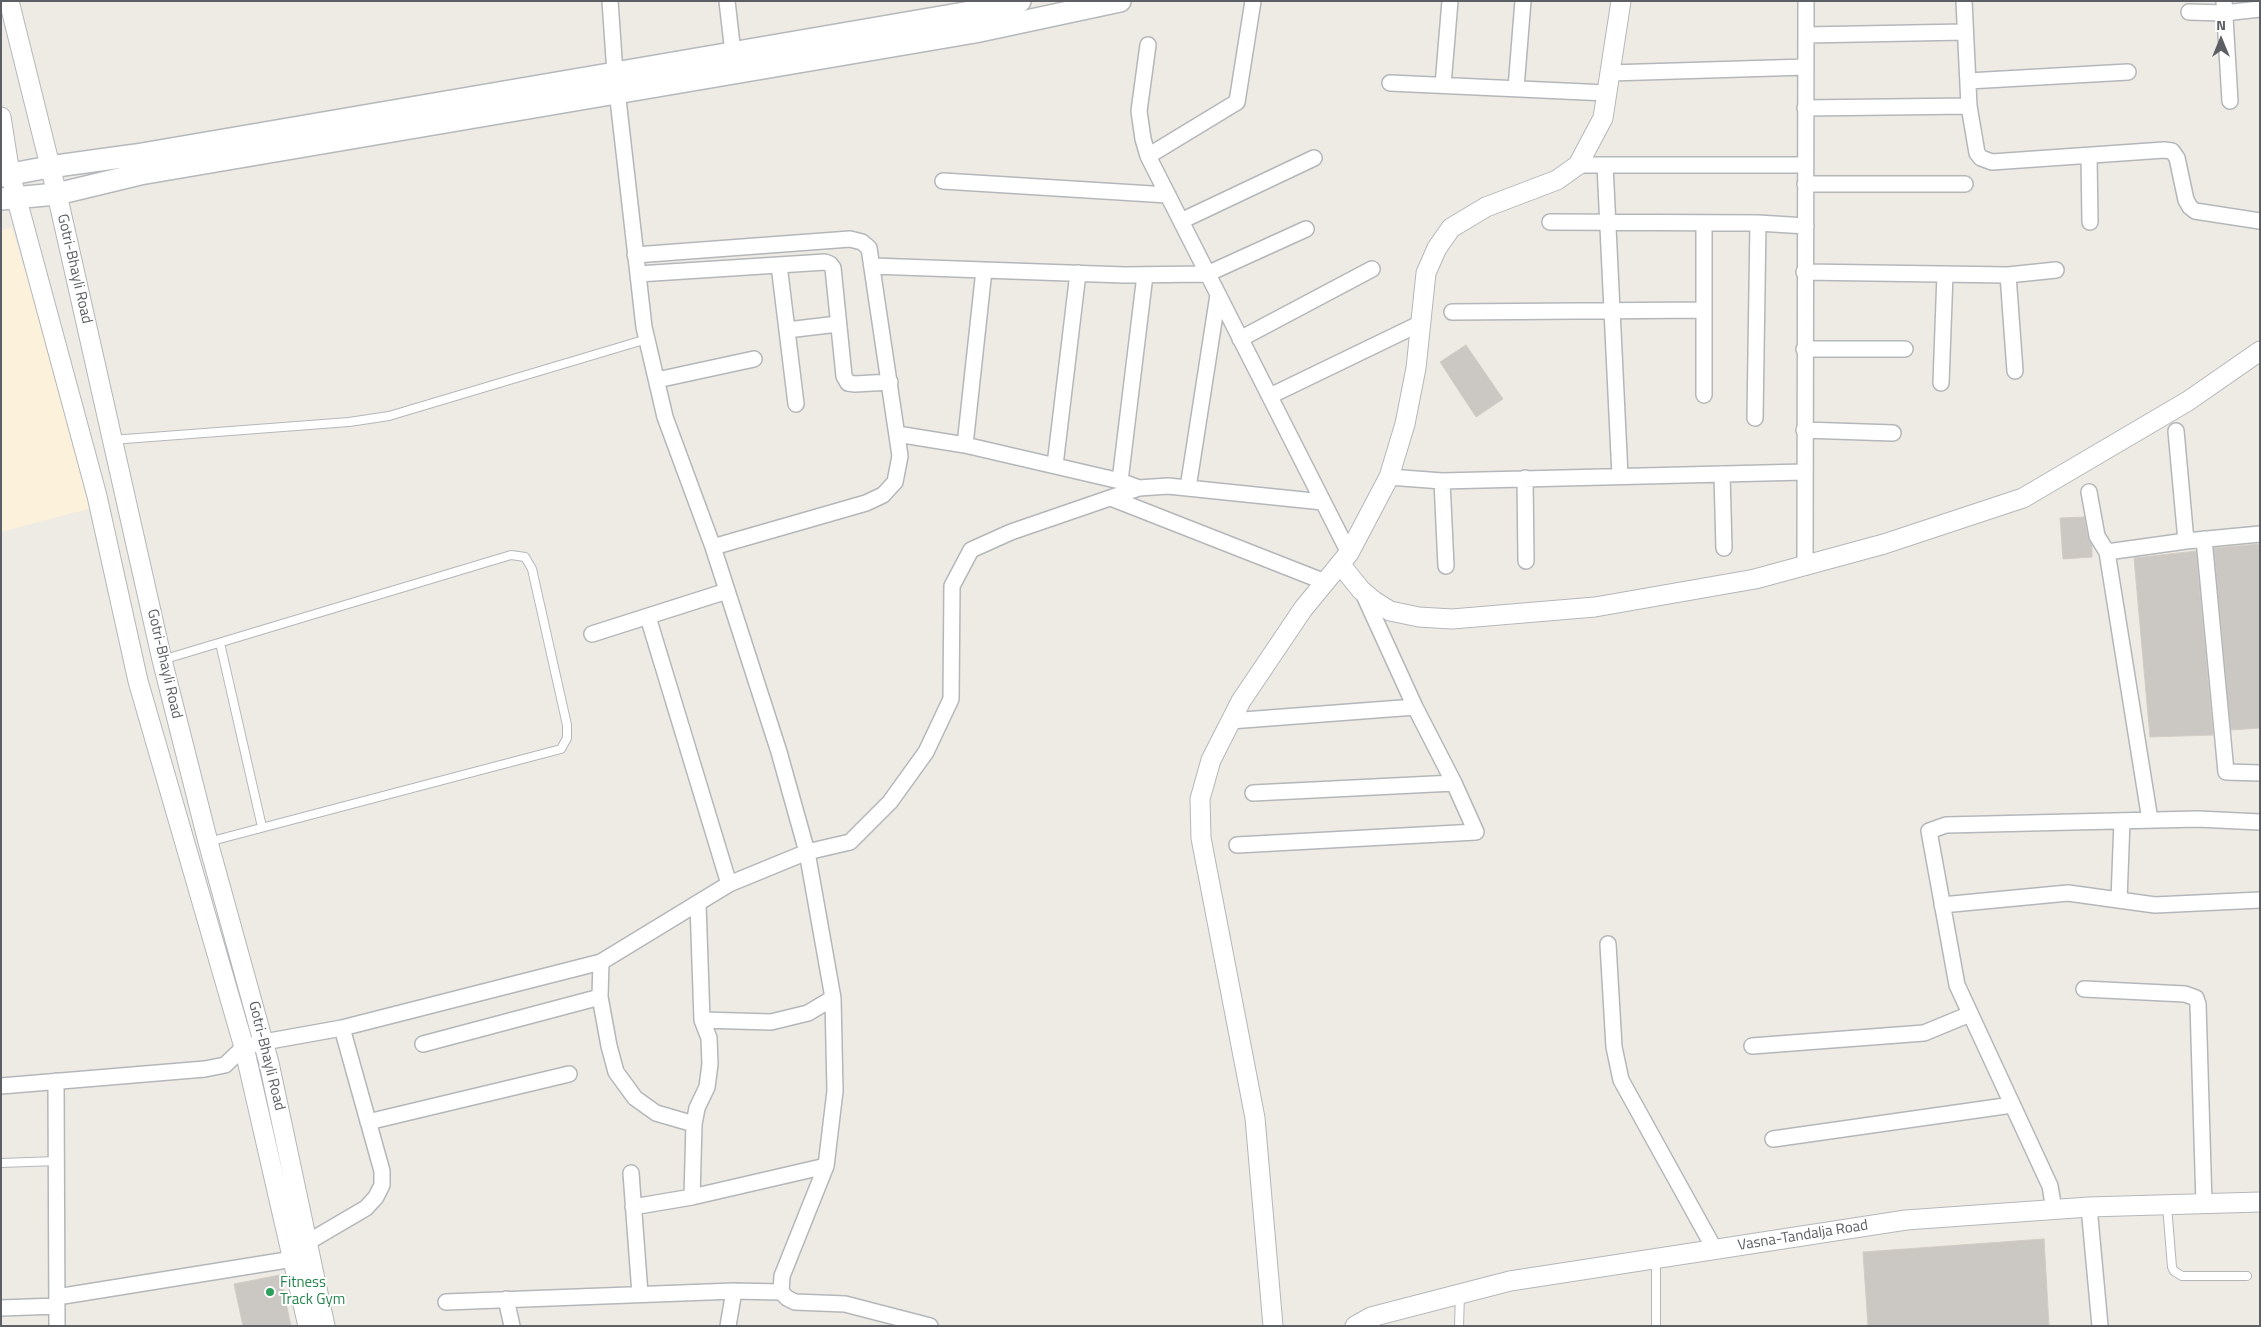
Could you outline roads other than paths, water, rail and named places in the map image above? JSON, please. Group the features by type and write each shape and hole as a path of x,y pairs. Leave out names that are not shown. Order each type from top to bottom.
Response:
{"main road":[{"path":"9,198 57,194 150,173 617,83 733,53 970,7 1020,1"},
{"path":"6,175 49,167 617,83 975,32 1120,1"}],"street":[{"name":"Gotri-Bhayli Road","path":"9,1 57,194 162,660 208,842 264,1042 325,1326"},
{"path":"610,1 617,83 647,339 665,417 713,547 779,752 807,852 833,998 836,1090 826,1166 782,1276 781,1292"},
{"path":"727,1 733,53"},
{"path":"1148,156 1236,102 1252,1"},
{"path":"1443,85 1450,1"},
{"path":"1516,88 1523,1"},
{"path":"1273,1326 1255,1118 1201,838 1200,799 1210,760 1241,701 1277,647 1344,559 1389,477 1405,424 1416,368 1426,273 1437,248 1450,228 1486,207 1557,180 1578,166 1603,118 1621,1"},
{"path":"1805,567 1804,272 1806,226 1806,1"},
{"path":"1964,1 1969,106 1977,153 1986,160 2172,151 2176,158 2186,200 2195,211 2260,221"},
{"path":"2189,12 2224,7 2260,10"},
{"path":"2224,7 2230,101"},
{"path":"1806,35 1965,32"},
{"path":"1148,45 1139,111 1143,140 1148,156 1323,502 1344,559 1362,590 1415,707 1476,832 1237,845"},
{"path":"1610,73 1806,66"},
{"path":"1968,81 2128,72"},
{"path":"1390,83 1607,93"},
{"path":"1805,108 1969,106"},
{"name":"Gotri-Bhayli Road","path":"1,116 9,198 97,496 138,681 244,1048 308,1326"},
{"path":"2089,156 2090,222"},
{"path":"1181,221 1314,158"},
{"path":"1578,166 1805,166"},
{"path":"1605,166 1614,311 1620,476"},
{"path":"943,181 1168,195"},
{"path":"1805,184 1965,184"},
{"path":"1550,222 1758,223 1806,226"},
{"path":"1704,223 1704,395"},
{"path":"1755,418 1758,223"},
{"path":"873,266 1145,275 1207,274 1306,229"},
{"path":"636,255 850,239 862,242 869,248 900,456 895,482 883,495 866,503 713,547"},
{"path":"638,274 825,262 830,264 833,268 844,376 848,383 855,384 890,382"},
{"path":"779,265 796,404"},
{"path":"1240,339 1372,269"},
{"path":"965,445 984,270"},
{"path":"1804,272 2008,275 2056,270"},
{"path":"1054,466 1078,273"},
{"path":"1941,383 1945,274"},
{"path":"1120,481 1145,275"},
{"path":"2008,275 2015,371"},
{"path":"1188,488 1218,295"},
{"path":"1452,312 1704,310"},
{"path":"1270,396 1421,323"},
{"path":"787,330 838,324"},
{"path":"1804,349 1904,348"},
{"path":"1362,590 1374,601 1390,611 1419,617 1452,619 1595,607 1805,567 1884,544 2023,498 2188,401 2260,352"},
{"path":"657,380 754,359"},
{"path":"1804,430 1894,433"},
{"path":"2176,431 2186,541"},
{"path":"897,434 965,445 1120,481 1139,488"},
{"path":"1389,477 1442,480 1804,472"},
{"path":"1722,474 1724,548"},
{"path":"1525,478 1526,562"},
{"path":"1442,480 1446,566"},
{"path":"1,1086 205,1069 225,1065 244,1048 264,1042 342,1028 600,962 729,884 807,852 850,842 890,802 926,752 951,699 952,586 971,550 1011,532 1139,488 1168,486 1323,502"},
{"path":"2089,492 2097,536 2107,552 2150,820"},
{"path":"1111,498 1325,582"},
{"path":"2107,552 2186,541 2260,534"},
{"path":"2204,539 2226,772 2260,773"},
{"path":"592,634 727,591"},
{"path":"648,617 729,884"},
{"path":"1230,721 1415,707"},
{"path":"1253,793 1454,784"},
{"path":"2054,1210 2050,1186 1956,985 1929,831 1946,825 2198,819 2260,822"},
{"path":"2119,900 2122,821"},
{"path":"1942,906 2068,893 2155,905 2260,900"},
{"path":"692,1197 694,1124 697,1108 707,1087 710,1064 709,1038 702,1020 698,904"},
{"path":"1608,944 1614,1047 1621,1080 1715,1250"},
{"path":"600,962 600,997 616,1072 636,1098 656,1113 694,1124"},
{"path":"2084,989 2185,994 2196,998 2198,1004 2204,1204"},
{"path":"423,1044 600,997"},
{"path":"702,1020 771,1022 808,1013 833,998"},
{"path":"1752,1046 1924,1033 1970,1014"},
{"path":"308,1242 366,1208 382,1185 382,1171 342,1028"},
{"path":"368,1122 569,1074"},
{"path":"56,1081 57,1326"},
{"path":"1773,1139 2012,1105"},
{"path":"633,1207 692,1197 826,1166"},
{"path":"631,1173 640,1294"},
{"name":"Vasna-Tandalja Road","path":"1356,1326 1371,1317 1510,1281 1906,1220 2089,1207 2260,1202"},
{"path":"2089,1207 2100,1326"},
{"path":"1,1308 57,1302 293,1259"},
{"path":"728,1326 734,1291"},
{"path":"446,1302 734,1291 781,1292 794,1302 845,1304 930,1326"},
{"path":"506,1299 512,1326"}],"lane":[{"path":"112,440 350,422 389,416 647,339"},
{"path":"162,660 510,555 525,557 532,569 567,725 567,738 561,749 208,842"},
{"path":"220,643 262,828"},
{"path":"1,1163 56,1162"},
{"path":"2167,1205 2174,1271 2182,1276 2247,1276"},
{"path":"1656,1259 1656,1326"},
{"path":"1459,1326 1460,1294"}],"place":[{"name":"Fitness Track Gym","path":"270,1292"}]}
